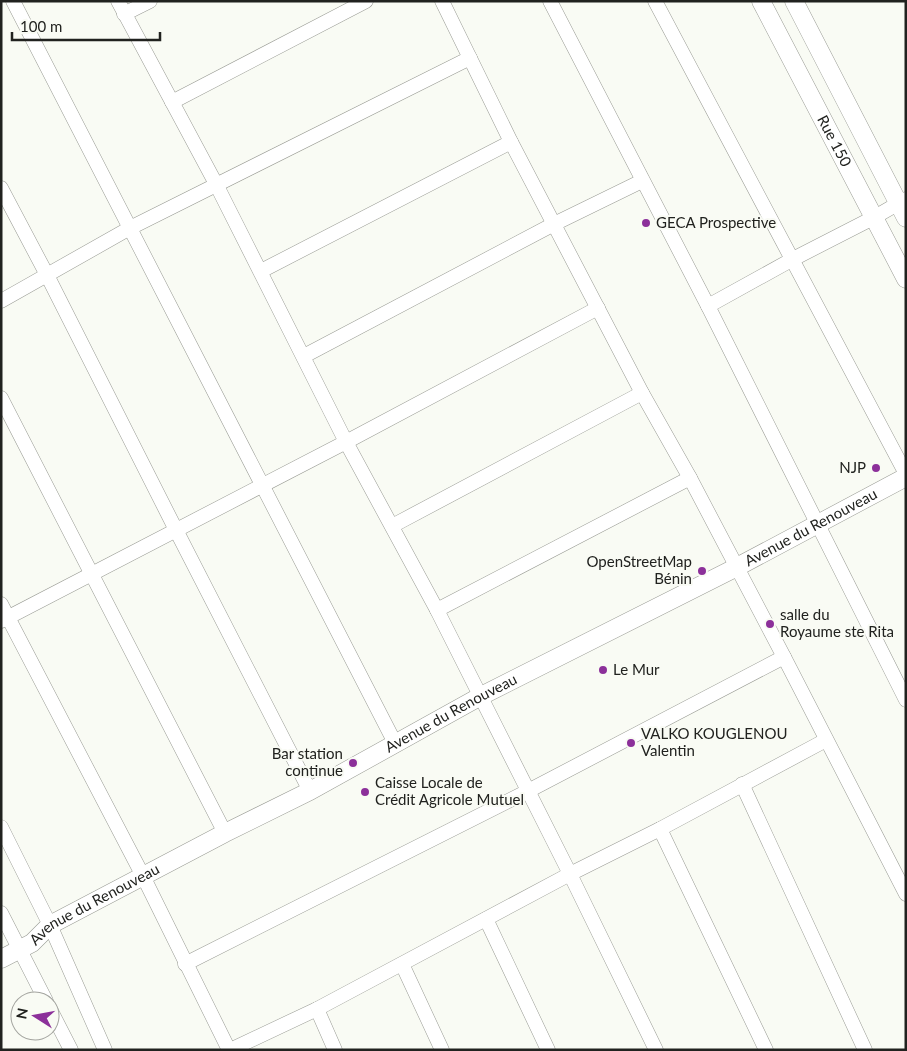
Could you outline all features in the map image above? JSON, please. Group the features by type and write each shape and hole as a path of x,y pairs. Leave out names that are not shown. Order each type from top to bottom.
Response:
{"main road":[{"name":"Rue 150","path":"761,1 906,279"},
{"name":"Rue 150","path":"794,1 903,206"},
{"name":"Avenue du Renouveau","path":"1,959 26,946 50,925 310,790 481,696 737,567 906,475"}],"street":[{"path":"12,1 396,744"},
{"path":"150,1 121,8 216,184 346,442 437,610 656,1050"},
{"path":"172,102 366,1"},
{"path":"442,1 511,142 642,393 737,567 906,894"},
{"path":"550,1 708,306 906,700"},
{"path":"655,1 906,475"},
{"path":"1,302 130,228 470,58"},
{"path":"261,271 511,142"},
{"path":"304,356 554,224 642,181"},
{"path":"1,188 310,790"},
{"path":"708,306 793,259 873,218 903,206"},
{"path":"5,619 346,442 598,308"},
{"path":"392,526 642,393"},
{"path":"1,398 225,833"},
{"path":"437,610 690,478"},
{"path":"1,604 5,619 143,876 229,1050 317,1009 826,740"},
{"path":"185,964 528,792 784,658"},
{"path":"742,784 865,1050"},
{"path":"1,828 50,925 104,1050"},
{"path":"660,829 766,1050"},
{"path":"1,913 26,946 42,991"},
{"path":"486,919 548,1050"},
{"path":"402,964 442,1050"},
{"path":"317,1009 335,1050"},
{"path":"60,1029 71,1050"}],"place":[{"name":"GECA Prospective","path":"646,223"},
{"name":"NJP","path":"876,468"},
{"name":"OpenStreetMap Bénin","path":"702,571"},
{"name":"salle du Royaume ste Rita","path":"770,624"},
{"name":"Le Mur","path":"603,670"},
{"name":"VALKO KOUGLENOU Valentin","path":"631,743"},
{"name":"Bar station continue","path":"353,763"},
{"name":"Caisse Locale de Crédit Agricole Mutuel","path":"365,792"}]}
